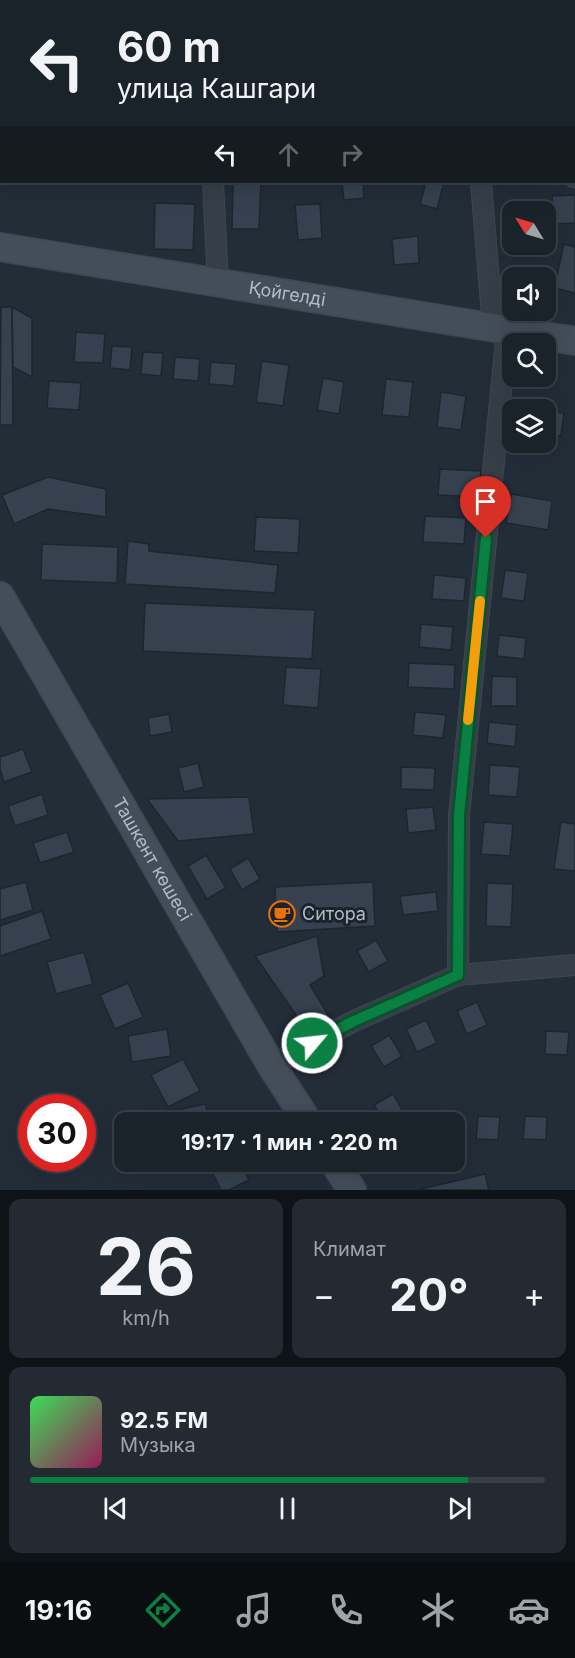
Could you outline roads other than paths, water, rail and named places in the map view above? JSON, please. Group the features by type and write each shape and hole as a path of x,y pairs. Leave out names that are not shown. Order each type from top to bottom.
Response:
{"main road":[{"name":"Қойгелді","path":"0,247 575,341"},
{"name":"Ташкент көшесі","path":"0,596 271,1065 302,1112"},
{"path":"340,1172 352,1190"}],"street":[{"path":"213,183 218,283"},
{"path":"458,975 459,816 500,329 481,183"},
{"path":"271,1065 354,1021 458,975 575,965"}],"place":[{"name":"Ситора","path":"282,914"}]}
